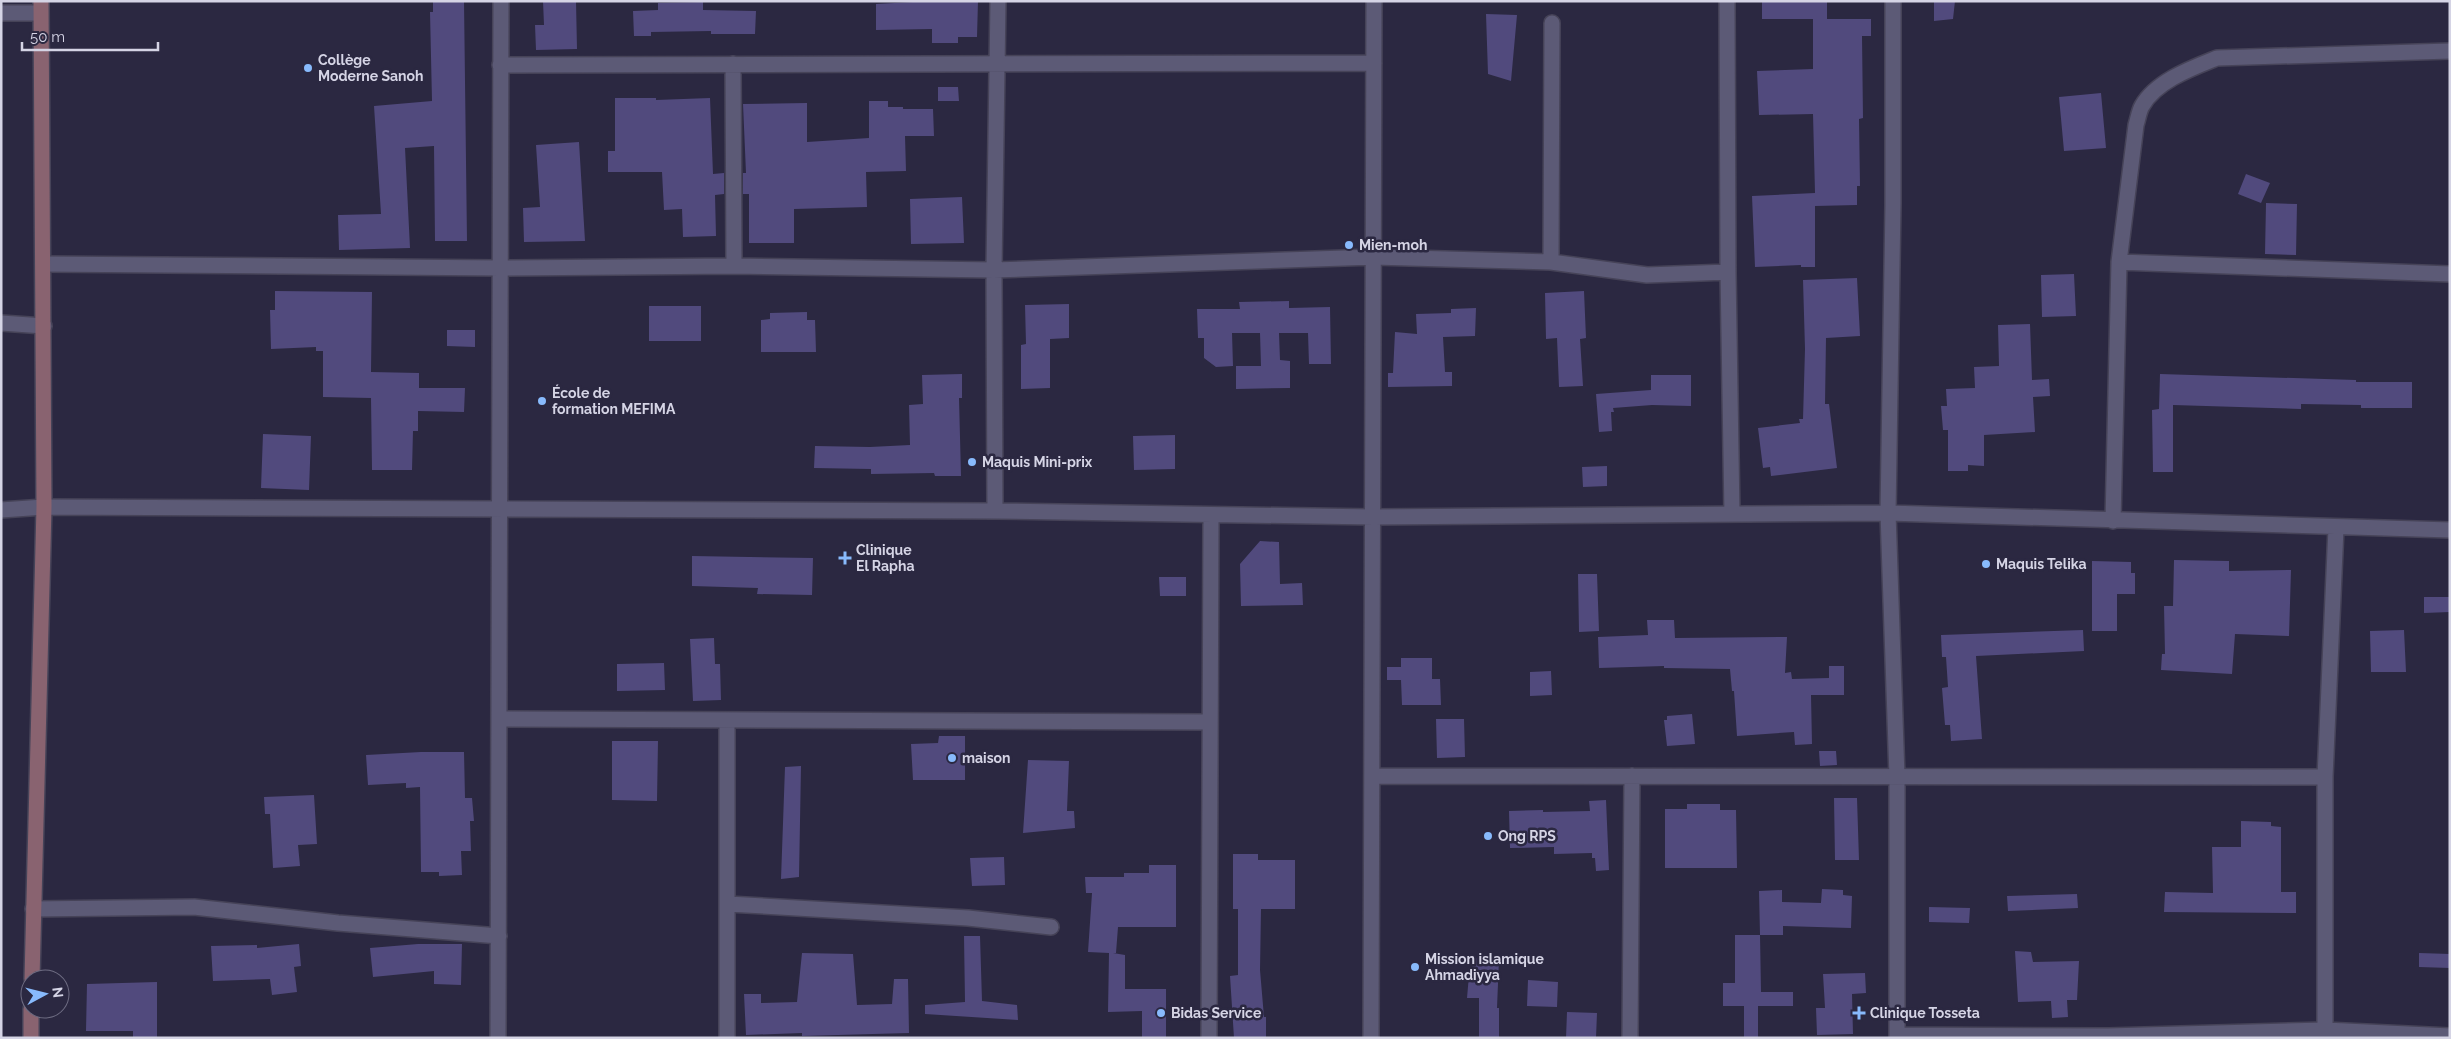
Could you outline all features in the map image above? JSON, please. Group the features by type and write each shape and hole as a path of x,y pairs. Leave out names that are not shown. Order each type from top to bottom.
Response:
{"street":[{"path":"498,1038 501,1"},
{"path":"995,511 994,270 998,1"},
{"path":"1372,1038 1374,1"},
{"path":"1727,1 1728,272 1732,514"},
{"path":"1893,1 1893,204 1888,512 1897,777 1897,1036 2108,1037 2325,1030 2450,1036"},
{"path":"1,13 40,7 44,264 44,507 32,969"},
{"path":"1552,23 1552,262"},
{"path":"2114,521 2118,262 2136,125 2142,106 2159,87 2188,70 2217,58 2450,51"},
{"path":"500,64 997,65 1374,63"},
{"path":"733,64 734,266"},
{"path":"44,264 500,268 734,266 994,270 1374,257 1552,262 1646,275 1728,272"},
{"path":"2118,262 2450,274"},
{"path":"1,323 44,326"},
{"path":"1,510 44,507 995,511 1211,516 1373,517 1888,512 2114,521 2450,530"},
{"path":"1209,1038 1211,516"},
{"path":"2325,1030 2325,777 2336,528"},
{"path":"499,719 1210,722"},
{"path":"727,720 727,1038"},
{"path":"1372,776 2325,777"},
{"path":"1630,1038 1632,776"},
{"path":"728,904 968,918 1051,927"},
{"path":"33,909 194,907 338,923 499,936"},
{"path":"31,1019 31,1038"}],"building":[{"path":"433,1 464,1 467,241 435,241 434,146 405,148 410,248 339,250 338,215 381,214 374,106 432,101 430,12 433,12"},
{"path":"543,1 576,1 577,49 536,50 535,25 544,25"},
{"path":"978,1 977,37 958,37 958,43 932,43 932,29 876,30 876,4"},
{"path":"1762,1 1827,1 1827,19 1871,19 1871,36 1862,36 1863,118 1859,119 1860,186 1857,186 1857,205 1815,206 1815,267 1801,267 1801,265 1755,267 1752,196 1815,193 1813,114 1759,115 1757,71 1813,69 1813,19 1762,19"},
{"path":"1934,1 1955,1 1953,19 1934,21"},
{"path":"703,2 703,10 756,11 755,34 711,34 711,31 651,32 651,36 634,36 633,11 658,10 658,3"},
{"path":"1486,14 1517,15 1511,81 1488,74"},
{"path":"938,87 958,87 959,101 938,101"},
{"path":"2101,93 2106,148 2064,151 2059,97"},
{"path":"615,98 656,98 656,100 710,98 713,174 724,173 724,194 715,195 716,236 683,237 682,209 664,210 662,172 608,172 608,151 615,151"},
{"path":"869,101 888,101 888,107 903,107 903,109 933,109 934,136 905,136 906,171 866,172 867,207 794,209 794,243 749,243 749,194 743,194 743,173 746,173 743,104 807,103 807,142 869,138"},
{"path":"579,142 585,241 524,242 523,208 540,207 536,145"},
{"path":"2246,174 2270,183 2261,203 2238,194"},
{"path":"962,197 964,243 911,244 910,199"},
{"path":"2266,203 2297,204 2296,255 2265,254"},
{"path":"2074,274 2076,316 2042,317 2041,275"},
{"path":"1857,278 1860,336 1826,338 1825,404 1829,404 1837,468 1771,476 1770,467 1763,468 1758,428 1800,423 1799,419 1803,419 1805,349 1803,280"},
{"path":"275,291 372,292 371,372 419,373 419,388 465,388 464,412 418,411 418,431 413,431 412,470 372,470 371,398 323,397 323,351 316,351 316,347 271,349 270,310 275,310"},
{"path":"1584,291 1586,338 1580,339 1583,386 1559,387 1557,338 1546,339 1545,293"},
{"path":"1289,301 1289,308 1330,307 1331,364 1309,364 1308,333 1279,333 1280,360 1290,361 1290,388 1236,389 1236,366 1261,366 1260,333 1232,333 1233,366 1216,367 1204,358 1204,338 1198,338 1197,309 1240,309 1239,302"},
{"path":"1069,304 1069,338 1050,339 1050,388 1021,389 1021,345 1026,344 1025,305"},
{"path":"649,306 701,306 701,341 649,341"},
{"path":"1476,308 1475,336 1443,337 1445,372 1452,372 1452,386 1388,387 1388,373 1393,373 1395,332 1417,334 1416,314 1451,313 1451,309"},
{"path":"807,312 807,320 815,320 816,352 761,352 761,320 770,319 770,313"},
{"path":"2030,324 2032,380 2049,379 2050,396 2033,397 2035,432 1984,435 1984,466 1968,465 1968,471 1948,471 1948,430 1943,430 1941,406 1947,406 1946,389 1975,388 1974,367 1999,366 1998,325"},
{"path":"447,330 475,330 475,347 447,346"},
{"path":"962,374 962,398 959,398 961,476 935,476 934,473 871,474 871,469 814,468 815,446 870,447 910,445 909,405 923,404 922,375"},
{"path":"2160,374 2356,380 2356,382 2412,382 2412,408 2361,408 2361,405 2301,404 2301,409 2173,405 2173,472 2153,472 2152,410 2159,409"},
{"path":"1651,375 1691,375 1691,406 1652,405 1613,408 1614,412 1611,412 1612,431 1599,432 1596,394 1651,390"},
{"path":"263,434 311,436 309,490 261,488"},
{"path":"1175,435 1175,469 1134,470 1133,436"},
{"path":"1607,466 1607,486 1583,487 1582,467"},
{"path":"1260,541 1279,542 1280,584 1302,583 1303,605 1241,606 1240,564"},
{"path":"692,556 813,558 812,595 757,594 758,588 692,586"},
{"path":"2174,560 2229,561 2229,571 2291,570 2289,636 2235,634 2232,674 2161,670 2162,654 2165,654 2164,606 2173,606"},
{"path":"2092,561 2131,562 2131,573 2135,573 2135,594 2117,594 2117,631 2092,631"},
{"path":"1578,574 1597,574 1599,631 1579,632"},
{"path":"1159,577 1186,577 1186,596 1160,596"},
{"path":"2424,597 2450,597 2450,612 2424,613"},
{"path":"1647,620 1674,620 1675,638 1787,637 1785,673 1791,672 1792,679 1829,678 1829,666 1844,666 1844,695 1811,695 1812,744 1795,745 1794,732 1737,736 1734,691 1732,691 1730,669 1664,668 1664,666 1599,668 1598,637 1648,635"},
{"path":"2083,630 2084,651 1976,656 1982,739 1951,741 1950,725 1945,725 1942,688 1948,687 1946,657 1942,657 1941,635"},
{"path":"2404,630 2406,672 2371,672 2370,631"},
{"path":"714,638 715,664 720,664 721,700 693,701 690,639"},
{"path":"1401,658 1432,658 1432,679 1440,679 1441,705 1402,705 1401,680 1387,680 1387,667 1401,667"},
{"path":"664,663 665,690 617,691 617,664"},
{"path":"1551,671 1552,695 1530,696 1530,672"},
{"path":"1692,714 1695,744 1667,746 1664,720 1667,720 1667,716"},
{"path":"1436,719 1464,719 1465,757 1437,758"},
{"path":"939,736 965,736 965,780 913,780 911,744 938,743"},
{"path":"612,741 658,741 657,801 612,800"},
{"path":"1819,751 1836,751 1837,765 1820,766"},
{"path":"464,752 465,798 472,798 474,821 470,821 471,851 461,851 462,875 439,876 439,872 421,872 420,787 406,788 406,783 368,785 366,755"},
{"path":"1028,760 1069,761 1067,811 1074,811 1075,828 1023,833"},
{"path":"801,766 799,877 781,879 785,767"},
{"path":"314,795 317,844 298,845 300,866 273,868 270,814 265,814 264,797"},
{"path":"1834,798 1857,798 1859,860 1835,860"},
{"path":"1606,800 1609,870 1596,871 1595,858 1592,858 1592,853 1554,854 1554,847 1510,848 1509,811 1590,811 1589,801"},
{"path":"1687,804 1720,804 1720,810 1736,810 1737,868 1665,868 1665,809 1687,809"},
{"path":"2241,821 2271,822 2271,826 2281,827 2281,892 2296,892 2296,913 2164,912 2165,892 2213,893 2212,847 2241,847"},
{"path":"1233,854 1258,854 1258,860 1295,860 1295,909 1261,909 1260,970 1264,1017 1266,1017 1266,1038 1234,1038 1230,976 1238,975 1238,909 1233,909"},
{"path":"1004,857 1005,885 972,886 970,858"},
{"path":"1149,865 1176,865 1176,927 1118,927 1116,953 1113,953 1125,955 1125,989 1166,989 1166,1038 1142,1038 1142,1011 1108,1012 1109,953 1088,952 1092,893 1086,893 1085,877 1124,877 1124,873 1149,873"},
{"path":"1822,889 1843,890 1843,895 1852,896 1851,928 1783,926 1783,935 1760,935 1759,891 1782,890 1782,902 1821,903"},
{"path":"2077,894 2078,908 2008,911 2007,896"},
{"path":"1929,907 1970,908 1969,923 1929,922"},
{"path":"1735,935 1760,935 1761,992 1793,992 1793,1006 1758,1006 1758,1038 1744,1038 1744,1006 1723,1006 1723,983 1735,983"},
{"path":"964,936 980,936 982,1001 1017,1005 1018,1020 925,1014 925,1005 965,1002"},
{"path":"299,944 301,966 294,967 297,992 272,995 270,979 213,981 211,946 257,945 257,948"},
{"path":"418,944 462,944 461,985 434,984 434,971 373,977 370,948"},
{"path":"2015,951 2031,952 2033,962 2079,961 2077,1000 2067,1000 2068,1017 2052,1018 2051,1001 2018,1002"},
{"path":"802,953 853,954 857,1005 892,1004 894,979 908,979 909,1033 802,1036 802,1033 746,1035 744,994 761,994 761,1003 797,1002"},
{"path":"2419,953 2450,954 2450,968 2419,967"},
{"path":"1473,958 1499,959 1497,1008 1499,1008 1499,1038 1479,1038 1479,998 1467,998 1469,975 1472,975"},
{"path":"1865,973 1866,993 1852,994 1853,1034 1817,1035 1816,1008 1825,1008 1823,974"},
{"path":"1528,980 1558,982 1557,1007 1527,1006"},
{"path":"157,982 157,1037 133,1037 133,1031 86,1031 87,984"},
{"path":"1567,1012 1597,1013 1596,1038 1566,1038"}],"place":[{"name":"Collège Moderne Sanoh","path":"308,68"},
{"name":"Mien-moh","path":"1349,245"},
{"name":"École de formation MEFIMA","path":"542,401"},
{"name":"Maquis Mini-prix","path":"972,462"},
{"name":"Clinique El Rapha","path":"845,558"},
{"name":"Maquis Telika","path":"1986,564"},
{"name":"maison","path":"952,758"},
{"name":"Ong RPS","path":"1488,836"},
{"name":"Mission islamique Ahmadiyya","path":"1415,967"},
{"name":"Bidas Service","path":"1161,1013"},
{"name":"Clinique Tosseta","path":"1859,1013"}]}
